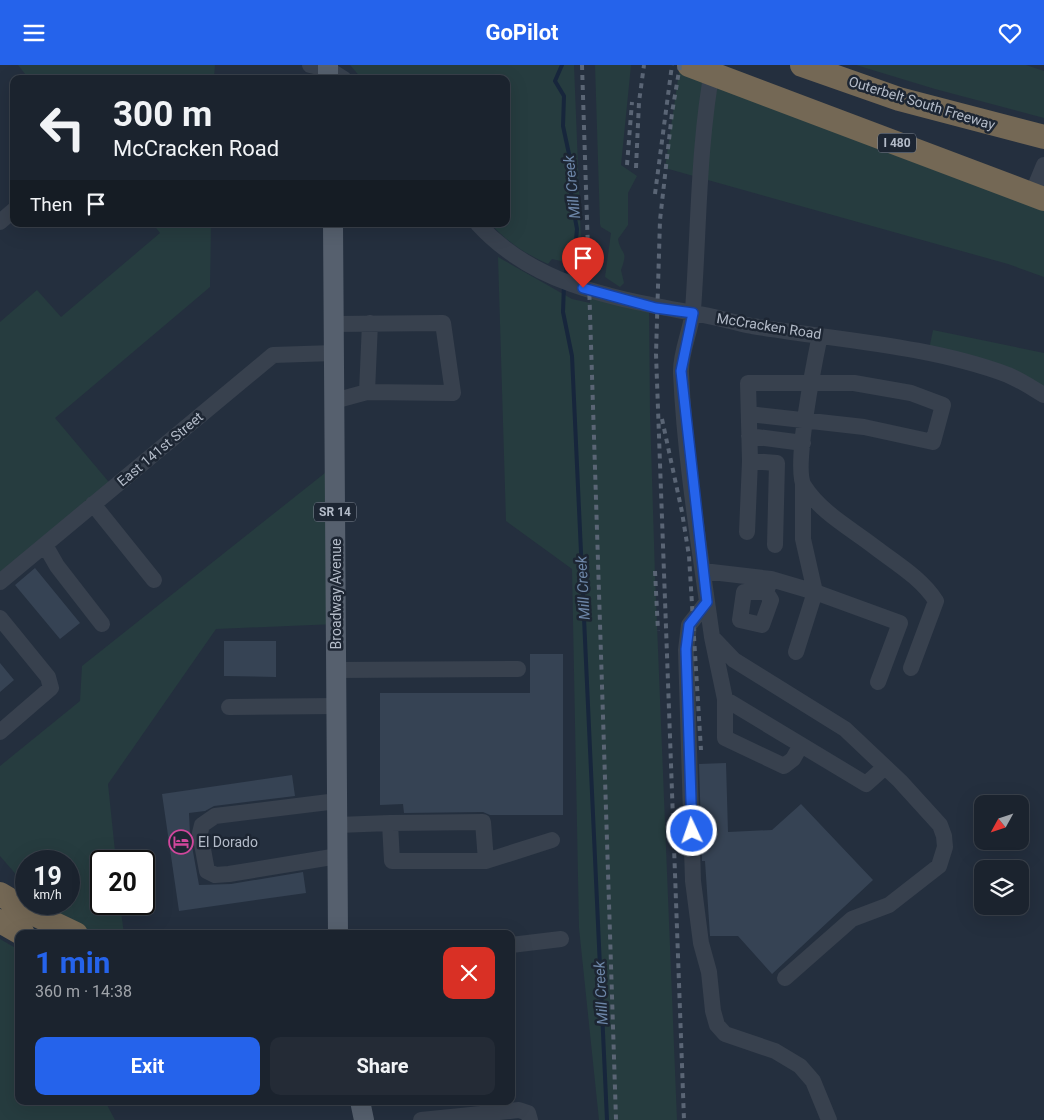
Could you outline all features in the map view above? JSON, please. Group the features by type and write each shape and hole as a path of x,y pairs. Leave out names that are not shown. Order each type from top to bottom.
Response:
{"highway":[{"name":"I 480","path":"689,65 1038,197"},
{"name":"Outerbelt South Freeway","path":"802,65 899,99 1044,137"},
{"path":"0,894 32,913 68,930"},
{"path":"0,921 16,930"}],"main road":[{"name":"Broadway Avenue","path":"333,227 338,930"}],"street":[{"path":"713,65 706,105 701,157 693,313 681,371 707,602 725,699 725,738 784,766 793,759 801,745"},
{"path":"1038,197 1044,165"},
{"path":"0,222 10,213"},
{"name":"McCracken Road","path":"481,227 514,257 547,275 583,288 656,308 693,313 752,326 820,335 940,356 1008,375 1044,395"},
{"path":"367,392 370,323"},
{"path":"334,324 443,323 453,393 367,392 334,401"},
{"path":"796,652 815,592 803,539 800,464 809,384 820,335"},
{"name":"East 141st Street","path":"0,583 273,355 334,353"},
{"path":"747,532 750,461 748,383 854,383 911,393 943,405 933,442 864,427 749,414"},
{"path":"749,436 803,443"},
{"path":"750,461 800,464"},
{"path":"775,545 776,463"},
{"path":"802,484 826,511 928,588 936,601 911,668"},
{"path":"93,504 154,580"},
{"path":"45,545 57,566 102,624"},
{"path":"703,571 769,586 815,592 900,623 878,682"},
{"path":"707,602 689,625 686,649 693,881 701,943 709,972 713,1011 717,1025 725,1034 775,1051 800,1066 813,1081 829,1120"},
{"path":"0,617 48,677 51,688 0,732"},
{"path":"712,637 734,660 845,729 885,767 940,825 944,836 943,858 939,866 889,905 852,919 785,978"},
{"path":"336,670 518,669"},
{"path":"725,699 866,784 885,767"},
{"path":"229,707 337,706"},
{"path":"337,801 215,816 202,825 200,833 207,871 215,875 338,856"},
{"path":"338,825 483,822 486,861"},
{"path":"390,823 392,861 486,861 552,840"},
{"path":"515,945 561,939"},
{"path":"421,1120 519,1110 528,1113 530,1120"}],"green space":[{"path":"18,65 215,65 214,75 26,75"},
{"path":"350,65 574,65 582,266 552,259 548,264 517,247 494,227 510,227 510,75 359,75"},
{"path":"595,65 631,65 621,165 637,176 628,193 628,225 618,239 624,255 621,270 624,283 620,287 605,277 611,233 601,227 600,224"},
{"path":"680,65 1044,199 1044,277 1008,264 665,168"},
{"path":"856,65 1026,65 1044,71 1044,118 935,89"},
{"path":"155,227 211,227 210,287 55,418 113,487 0,582 0,322 37,290 61,317 160,233"},
{"path":"498,257 572,299 590,303 590,291 649,306 655,575 677,1120 599,1120 579,928 572,569 506,521"},
{"path":"933,330 1044,353 1044,395 928,354"},
{"path":"335,465 336,624 216,629 108,784 115,850 90,850 90,915 121,915 123,930 67,930 52,915 80,915 80,850 15,850 15,873 0,856 0,766 80,701 82,666"},
{"path":"0,939 15,948 15,1105 107,1105 115,1120 0,1120"}],"building":[{"path":"35,568 80,623 60,639 15,585"},
{"path":"224,641 276,641 276,677 224,676"},
{"path":"530,654 563,654 563,815 490,815 483,812 404,813 403,804 380,805 380,693 530,693"},
{"path":"0,663 14,680 0,692"},
{"path":"726,763 728,832 772,830 801,804 873,880 772,974 738,936 710,936 705,861 702,861 699,764"},
{"name":"El Dorado","path":"292,775 295,796 214,806 205,811 189,813 190,835 199,885 231,884 303,872 306,893 179,911 162,794"}],"waterway":[{"name":"Mill Creek","path":"562,65 555,81 564,96 563,126 572,168 571,197 577,229 575,251 568,259 565,276"},
{"name":"Mill Creek","path":"564,285 563,312 572,356 607,1120"}],"railway":[{"path":"582,65 616,1120"},
{"path":"636,168 639,102 644,65"},
{"path":"655,194 672,65"},
{"path":"680,65 672,113 660,220 656,354 684,1120"},
{"path":"627,165 632,102"},
{"path":"662,419 682,512 689,556 701,750"},
{"path":"655,571 658,631"}],"place":[{"name":"El Dorado","path":"181,842"}],"route":[{"path":"583,288 656,308 693,313 681,371 687,439 707,602 689,625 686,649 692,831"}]}
